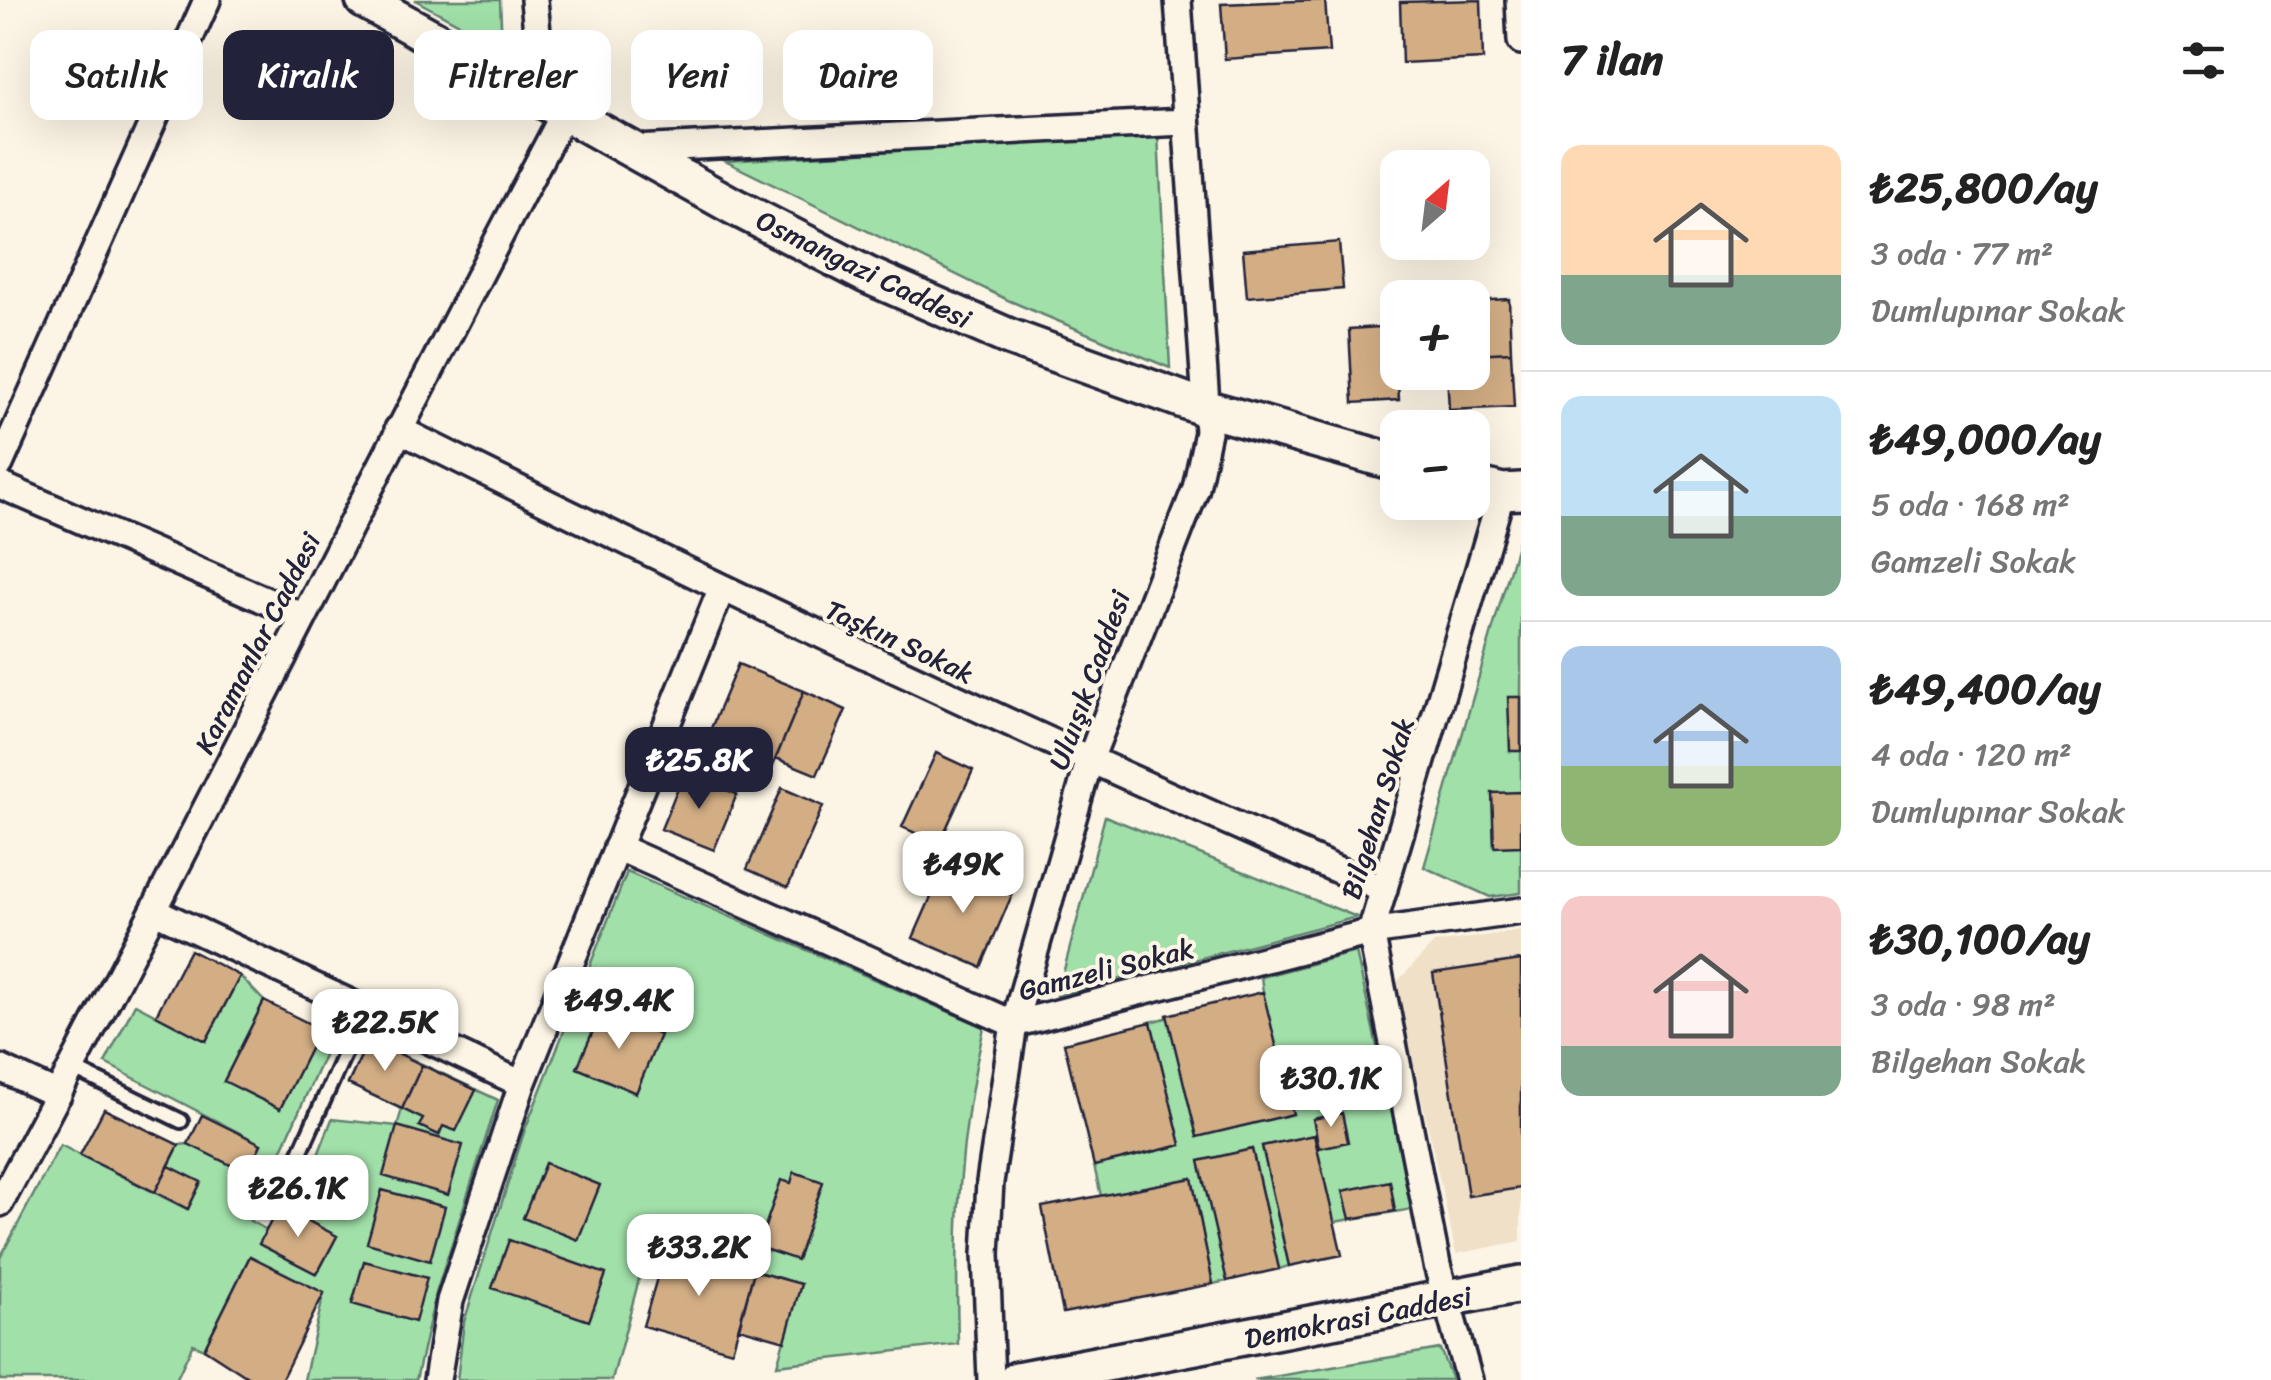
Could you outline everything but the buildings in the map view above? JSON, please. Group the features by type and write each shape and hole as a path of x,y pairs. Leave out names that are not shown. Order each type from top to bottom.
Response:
{"street":[{"path":"0,464 207,0"},
{"name":"Osmangazi Caddesi","path":"364,0 420,30"},
{"path":"534,0 540,30"},
{"name":"Uluışık Caddesi","path":"991,1380 986,1254 990,1182 1014,1024 1088,762 1196,488 1206,444 1208,409 1178,0"},
{"path":"1520,0 1521,41"},
{"name":"Karamanlar Caddesi","path":"0,1203 156,911 398,429 547,120"},
{"name":"Osmangazi Caddesi","path":"584,120 867,274 1009,337 1208,409 1380,458"},
{"path":"634,149 1184,122"},
{"name":"Taşkın Sokak","path":"398,429 721,590 1088,762 1384,890"},
{"path":"0,486 304,617"},
{"name":"Bilgehan Sokak","path":"1469,1380 1446,1299 1371,932 1499,489"},
{"path":"437,1380 450,1301 522,1084 721,590"},
{"name":"Gamzeli Sokak","path":"617,847 1014,1024 1371,932 1521,912"},
{"path":"156,911 522,1084"},
{"path":"0,1068 58,1095"},
{"name":"Demokrasi Caddesi","path":"1017,1380 1521,1284"}],"lane":[{"path":"284,1186 364,1010"},
{"path":"72,1068 181,1122"}],"shaded area":[{"path":"1521,931 1521,1241 1456,1254 1396,983 1434,943"}],"green space":[{"path":"415,0 500,0 501,30 471,30"},
{"path":"1158,135 1170,368 1010,301 725,161"},
{"path":"1521,531 1521,893 1490,897 1424,867"},
{"path":"1105,816 1357,917 1057,996"},
{"path":"627,872 984,1027 960,1184 958,1344 777,1365 800,1284 649,1242 612,1380 457,1380 464,1322 524,1132"},
{"path":"1356,952 1413,1209 1334,1222 1314,1135 1262,1146 1289,1266 1279,1269 1252,1149 1200,1161 1227,1281 1213,1284 1192,1178 1101,1196 1094,1166 1181,1145 1151,1022 1263,992 1261,977"},
{"path":"240,976 264,1001 224,1081 320,1029 334,1033 250,1221 267,1230 260,1245 317,1274 337,1236 295,1214 332,1119 397,1126 402,1109 348,1084 369,1039 498,1100 436,1293 416,1380 304,1380 324,1293 250,1256 204,1349 193,1344 176,1380 0,1380 0,1258 60,1145 187,1209 201,1182 169,1166 179,1145 188,1144 247,1173 261,1144 105,1063 135,1004 206,1041"},
{"path":"1440,1349 1452,1380 1254,1380"}]}
